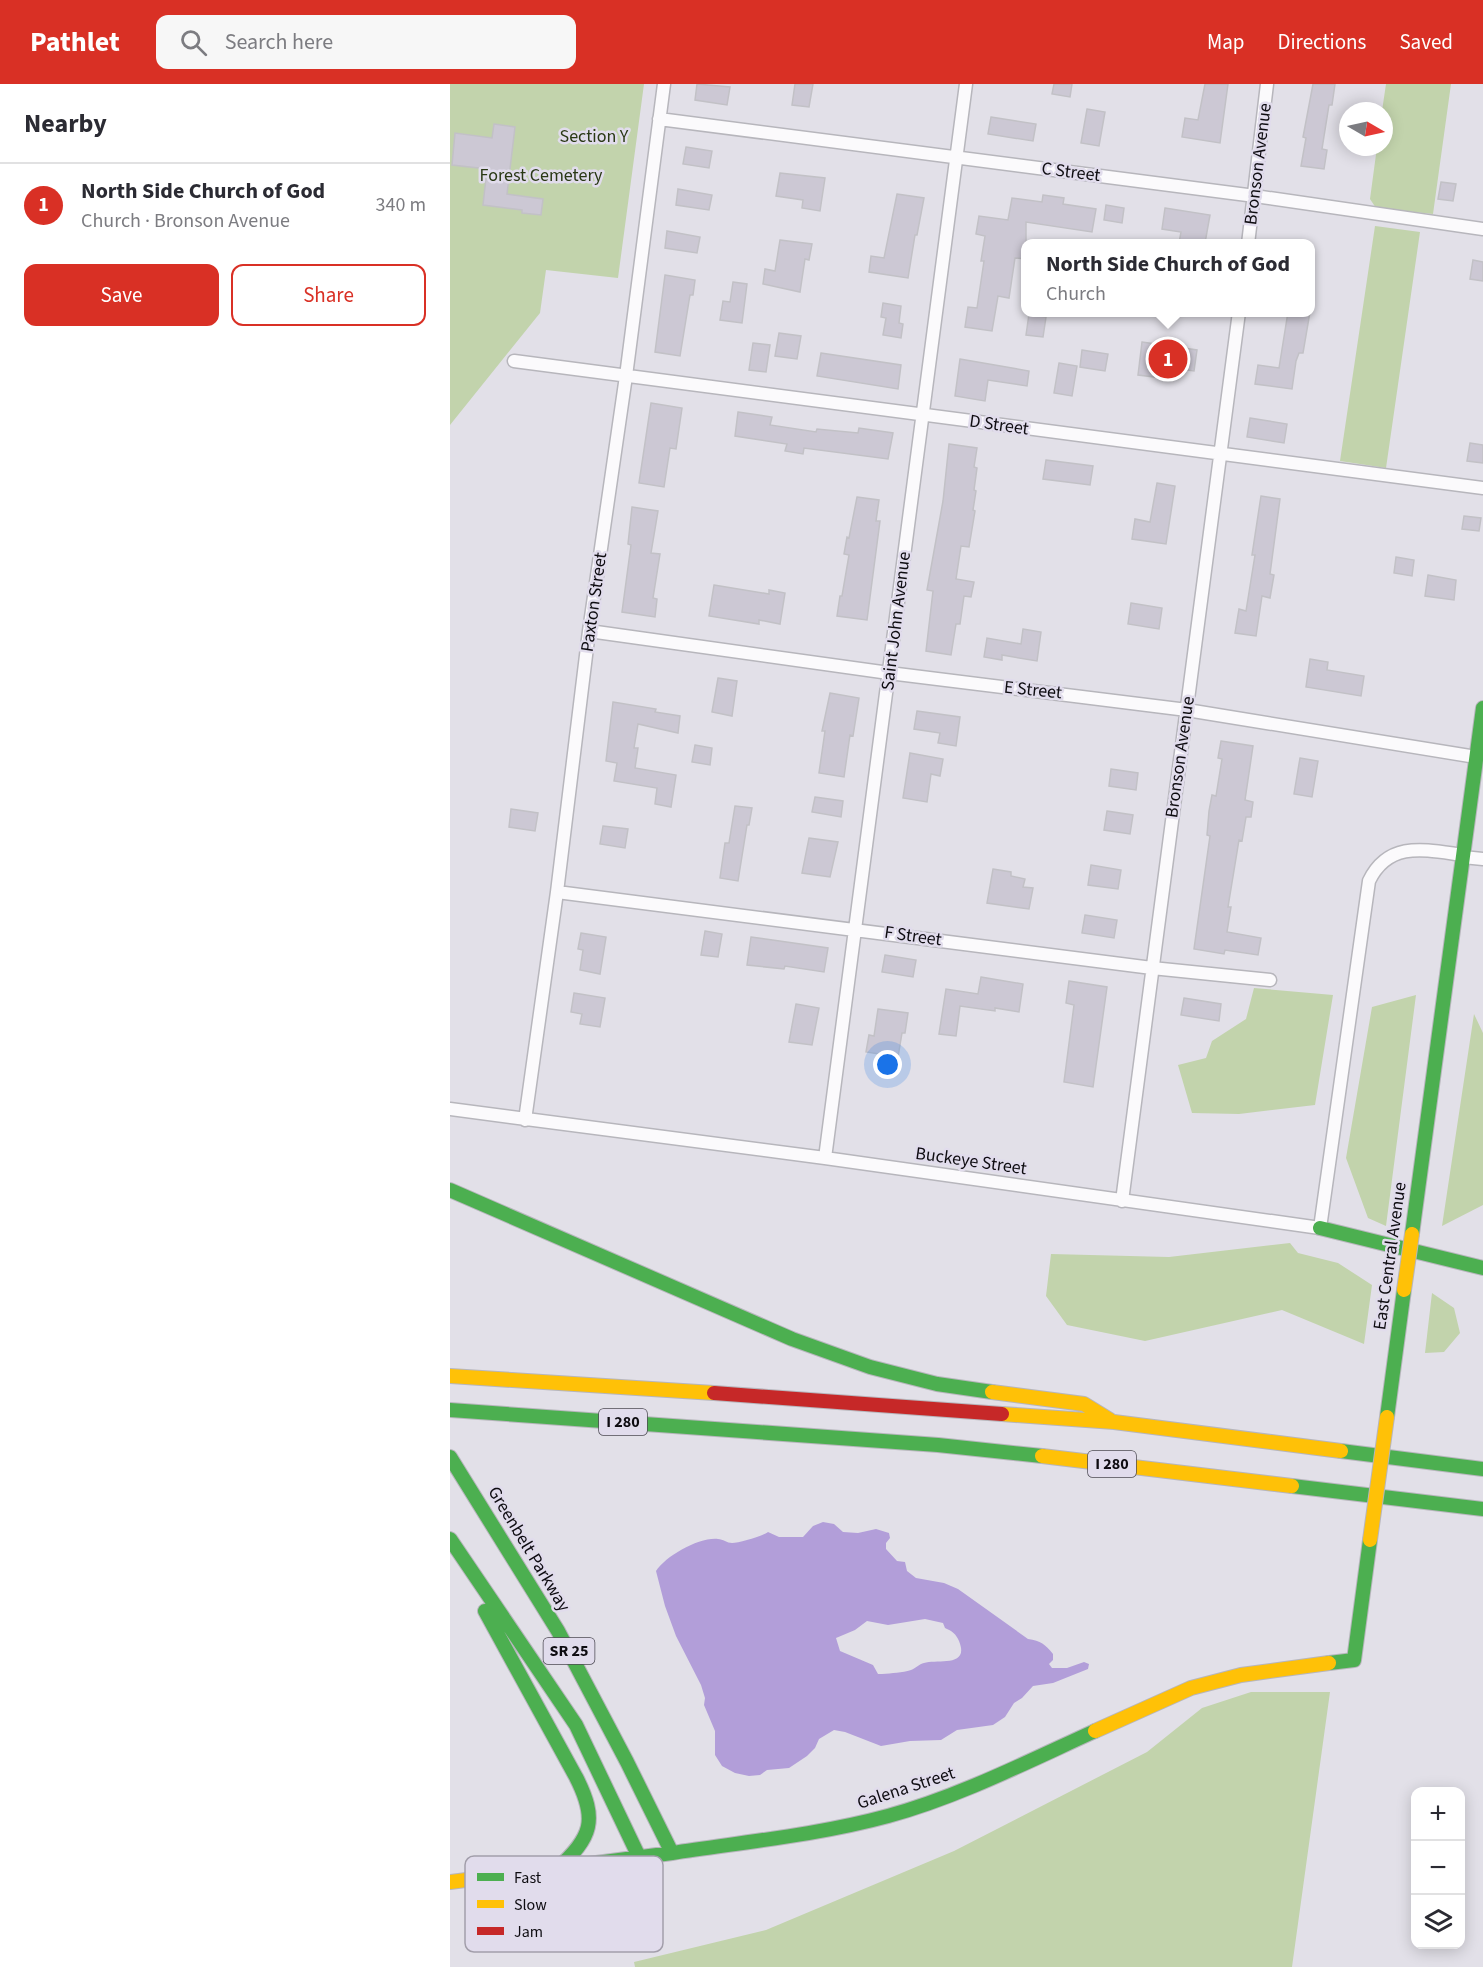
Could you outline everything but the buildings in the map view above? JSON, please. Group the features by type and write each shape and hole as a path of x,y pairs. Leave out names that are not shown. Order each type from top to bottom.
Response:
{"main road":[{"name":"East Central Avenue","path":"1354,1660 1483,708"},
{"path":"450,1188 792,1339 870,1367 937,1384 1084,1404 1114,1422"},
{"name":"Buckeye Street","path":"1320,1228 1483,1268"},
{"name":"I 280","path":"450,1376 781,1397 1114,1422 1483,1469"},
{"name":"I 280","path":"450,1410 938,1445 1082,1460 1483,1509"},
{"path":"450,1417 506,1414"},
{"name":"Greenbelt Parkway","path":"450,1457 558,1631 672,1853"},
{"name":"SR 25","path":"450,1539 576,1725 639,1856"},
{"path":"450,1548 534,1698 587,1806 590,1822 585,1839 570,1856"},
{"name":"Galena Street","path":"656,1856 856,1824 891,1815 980,1783 1191,1688 1240,1675 1354,1660"},
{"name":"Galena Street","path":"450,1882 465,1880"}],"street":[{"name":"Paxton Street","path":"525,1120 664,84"},
{"name":"Saint John Avenue","path":"825,1158 966,84"},
{"name":"Bronson Avenue","path":"1249,239 1267,84"},
{"name":"C Street","path":"659,119 1255,196 1483,229"},
{"name":"Bronson Avenue","path":"1122,1201 1238,317"},
{"name":"D Street","path":"514,361 1483,488"},
{"name":"E Street","path":"589,631 889,673 1187,710 1476,757"},
{"path":"1320,1228 1369,881 1383,862 1401,852 1416,850 1483,860"},
{"name":"F Street","path":"557,892 855,928 1152,968 1270,980"},
{"name":"Buckeye Street","path":"450,1109 825,1158 1320,1228"}],"green space":[{"name":"Forest Cemetery","path":"450,84 644,84 618,278 546,270 540,313 450,425"},
{"path":"1386,84 1451,84 1433,214 1376,208 1370,199 1376,156 1393,156 1393,102 1383,102"},
{"path":"1375,226 1420,232 1386,468 1340,461"},
{"path":"1254,988 1333,995 1315,1105 1239,1114 1192,1113 1178,1065 1206,1058 1212,1041 1246,1019"},
{"path":"1416,995 1386,1226 1368,1218 1346,1158 1372,1007"},
{"path":"1474,1014 1483,1033 1483,1205 1442,1226"},
{"path":"1290,1243 1298,1253 1338,1263 1372,1285 1364,1344 1282,1310 1145,1341 1067,1325 1046,1296 1051,1254 1169,1257"},
{"path":"1432,1293 1454,1308 1460,1333 1444,1352 1425,1353"},
{"path":"1251,1692 1330,1692 1292,1967 635,1967 634,1962 766,1930 954,1851 1147,1752 1202,1708"}],"shaded area":[{"path":"823,1522 834,1524 843,1532 858,1533 876,1529 889,1533 890,1538 886,1543 886,1549 897,1561 905,1562 907,1571 916,1578 944,1583 958,1589 1028,1639 1042,1644 1053,1654 1053,1660 1049,1664 1052,1668 1067,1668 1084,1662 1089,1664 1088,1669 1053,1683 1033,1686 1014,1703 1005,1717 993,1725 957,1730 941,1740 910,1741 881,1746 834,1730 819,1739 815,1748 807,1756 789,1768 767,1770 760,1775 749,1776 735,1773 722,1766 715,1755 715,1731 704,1705 705,1698 701,1685 676,1636 656,1571 667,1559 702,1541 718,1539 735,1543 768,1532 779,1537 803,1537 813,1526","holes":["925,1619 943,1623 945,1628 954,1633 958,1639 960,1655 950,1661 924,1663 901,1672 878,1674 873,1665 840,1651 836,1638 855,1630 867,1621 888,1625"]}],"traffic: fast":[{"path":"1412,1234 1483,708"},
{"path":"450,1190 792,1339 870,1367 937,1384 992,1392"},
{"path":"1320,1228 1483,1268"},
{"path":"1387,1417 1404,1290"},
{"path":"450,1410 938,1445 1042,1456"},
{"path":"1341,1451 1483,1469"},
{"path":"450,1457 558,1631 672,1853 649,1856"},
{"path":"1292,1486 1483,1509"},
{"path":"450,1539 576,1725 639,1856"},
{"path":"1329,1663 1354,1660 1370,1540"},
{"path":"485,1611 583,1792 589,1817 588,1827 571,1856"},
{"path":"672,1853 808,1833 888,1816 967,1789 1095,1731"}],"traffic: slow":[{"path":"1404,1290 1412,1234"},
{"path":"450,1376 714,1393"},
{"path":"992,1392 1084,1404 1110,1420"},
{"path":"1002,1414 1114,1422 1341,1451"},
{"path":"1370,1540 1387,1417"},
{"path":"1042,1456 1292,1486"},
{"path":"1095,1731 1191,1688 1241,1675 1329,1663"},
{"path":"450,1882 465,1880"}],"traffic: jam":[{"path":"714,1393 1002,1414"}],"place":[{"name":"North Side Church of God","path":"1168,359"}],"park label":[{"name":"Section Y","path":"594,136"}]}
